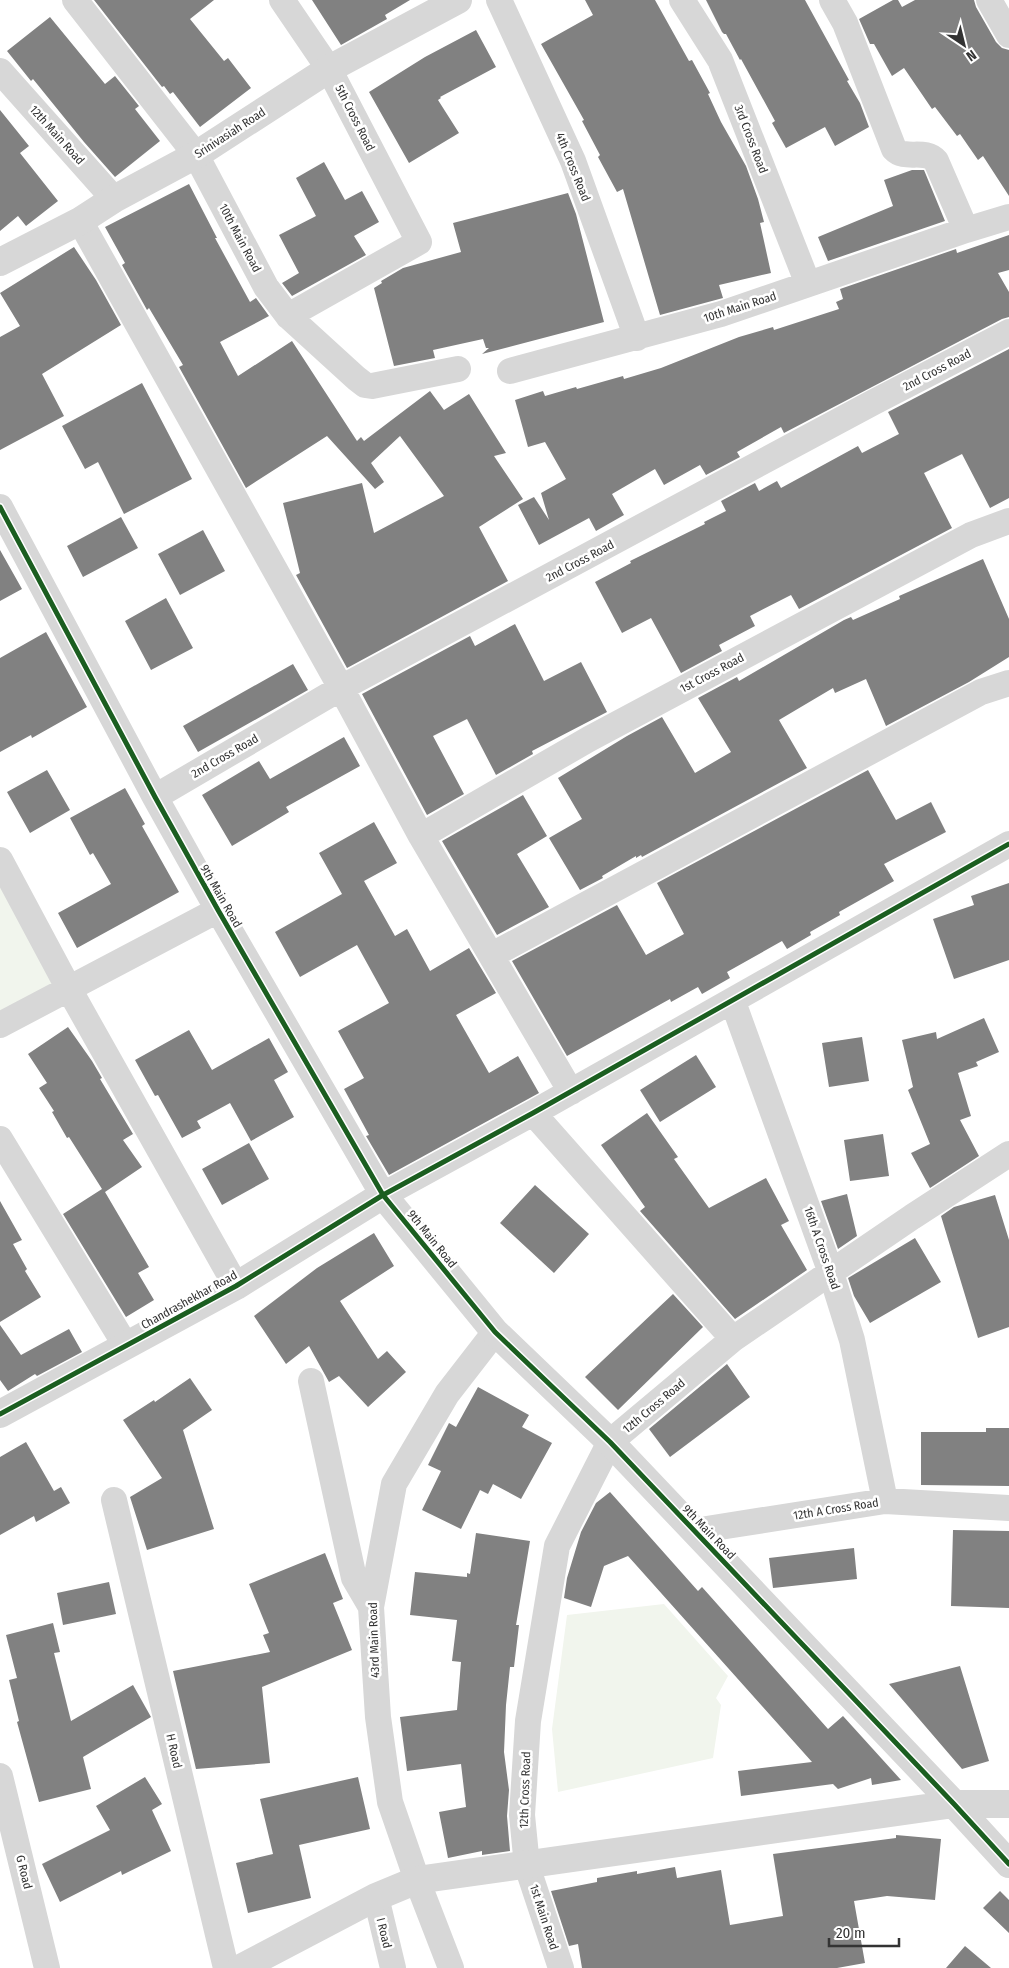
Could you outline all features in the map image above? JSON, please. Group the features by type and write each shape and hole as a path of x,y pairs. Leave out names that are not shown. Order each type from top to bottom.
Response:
{"street":[{"name":"10th Main Road","path":"75,0 196,155 266,287 288,316 365,384 372,386 458,369"},
{"name":"5th Cross Road","path":"282,0 329,69 419,242 288,316"},
{"name":"Srinivasiah Road","path":"0,262 80,221 114,199 196,155 329,69 458,0"},
{"name":"4th Cross Road","path":"499,0 573,162 637,338"},
{"name":"3rd Cross Road","path":"682,0 720,60 808,284"},
{"path":"832,0 845,23 894,149 901,154 926,155 936,161 966,230"},
{"path":"989,0 1009,35"},
{"name":"12th Main Road","path":"0,71 114,199"},
{"name":"10th Main Road","path":"510,371 721,314 1009,217"},
{"path":"80,221 341,688 421,836 571,1092"},
{"name":"2nd Cross Road","path":"155,797 341,688 874,402 1009,332"},
{"name":"9th Main Road","path":"2,515 218,910 383,1195 495,1332 610,1442 1009,1864"},
{"name":"1st Cross Road","path":"421,836 615,725 971,535 1009,521"},
{"path":"492,956 981,692 1009,683"},
{"path":"383,1195 732,1002 1009,844"},
{"path":"0,860 69,989 236,1286"},
{"path":"0,1025 218,910"},
{"name":"16th A Cross Road","path":"732,1002 831,1273 852,1340 885,1501"},
{"path":"533,1113 733,1340"},
{"path":"0,1139 126,1346"},
{"name":"12th Cross Road","path":"527,1866 522,1815 528,1721 556,1546 610,1442 733,1340 831,1273 1007,1160"},
{"name":"Chandrashekhar Road","path":"0,1414 236,1286 383,1195"},
{"name":"43rd Main Road","path":"451,1968 416,1880 390,1802 378,1717 371,1607 394,1484 447,1394 495,1332"},
{"path":"311,1381 354,1578 371,1607"},
{"name":"H Road","path":"114,1500 226,1968"},
{"name":"12th A Cross Road","path":"694,1532 885,1501 1009,1508"},
{"name":"G Road","path":"0,1776 47,1968"},
{"path":"241,1968 376,1897 416,1880 527,1866 954,1804 1009,1804"},
{"name":"1st Main Road","path":"527,1866 560,1968"},
{"name":"I Road","path":"376,1897 392,1968"}],"shaded area":[{"path":"0,860 65,981 0,1016"},
{"path":"664,1604 728,1676 716,1698 721,1705 713,1758 558,1792 552,1729 567,1615"}],"building":[{"path":"94,0 214,0 190,19 224,61 228,58 251,88 200,127 173,92 170,94 164,86 162,87"},
{"path":"312,0 410,0 385,15 387,19 341,45"},
{"path":"585,0 655,0 689,61 692,60 710,93 708,94 721,122 746,166 764,222 760,223 771,273 719,285 723,298 660,315 623,189 617,192 598,157 600,155 582,121 584,120 541,44 593,15"},
{"path":"706,0 805,0 849,80 847,81 860,103 869,127 835,146 825,127 786,148 772,123 775,121 741,59 726,34 722,32"},
{"path":"893,0 898,0 902,7 915,0 974,0 996,42 1002,48 1009,50 1009,196 983,156 978,160 960,134 957,136 935,107 932,109 904,68 892,76 874,44 870,44 859,19"},
{"path":"50,17 105,84 115,76 139,106 135,109 160,141 115,177 33,79 31,81 7,51"},
{"path":"476,30 496,67 440,97 438,100 459,133 409,163 369,92 425,57"},
{"path":"0,110 29,146 20,153 58,201 26,226 18,216 0,231"},
{"path":"324,162 345,200 362,191 379,222 354,236 366,255 292,296 282,283 299,273 279,235 316,216 296,178"},
{"path":"912,170 924,170 945,221 828,261 818,237 893,206 884,180"},
{"path":"189,184 217,238 215,238 250,302 256,298 269,316 220,342 238,376 292,341 357,441 361,437 364,441 430,391 444,410 469,394 506,453 494,456 523,499 479,527 508,581 347,668 296,575 300,573 283,503 362,483 374,533 444,496 400,436 371,463 384,482 375,489 327,436 246,488 179,367 183,365 149,308 147,310 122,265 125,263 105,227"},
{"path":"568,193 576,214 604,322 482,354 489,348 486,348 483,339 433,350 435,358 394,366 374,288 382,283 381,281 403,268 461,252 453,223"},
{"path":"1009,235 1009,270 998,273 1009,292 1009,317 784,433 781,427 737,452 740,457 706,475 700,465 664,485 655,469 612,494 624,515 596,531 589,518 539,545 518,505 534,497 549,520 541,493 566,479 545,442 528,447 515,400 543,391 545,396 623,376 624,379 661,368 739,337 773,327 774,330 839,309 836,302 843,299 840,289 956,249 957,253"},
{"path":"74,247 96,280 121,325 42,374 64,416 0,450 0,337 20,326 0,293"},
{"path":"1009,349 1009,498 990,508 962,454 924,473 952,528 799,609 791,595 750,616 755,626 719,645 722,651 681,673 651,618 622,633 595,582 631,563 630,561 705,524 704,522 726,511 721,501 755,483 759,491 777,481 781,488 858,446 862,453 899,434 888,412"},
{"path":"142,383 192,479 124,514 98,462 85,469 62,426"},
{"path":"121,517 138,548 83,577 67,546"},
{"path":"203,530 225,571 180,595 158,554"},
{"path":"0,550 22,589 0,601"},
{"path":"983,559 1009,619 1009,657 969,682 886,726 866,679 835,693 833,688 779,720 807,768 642,857 641,855 636,858 636,856 602,876 603,878 580,890 549,838 582,819 558,778 662,717 695,773 731,752 698,698 737,677 739,681 844,620 851,617 853,620 900,599 899,596"},
{"path":"166,598 193,648 151,670 125,621"},
{"path":"515,624 544,681 581,662 607,712 532,751 533,754 496,775 467,719 433,736 464,794 427,815 362,694 470,636 475,646"},
{"path":"46,632 87,707 32,738 31,735 0,752 0,658"},
{"path":"293,664 308,690 198,752 183,726"},
{"path":"344,737 360,766 286,807 289,812 232,846 202,795 259,761 270,779"},
{"path":"47,770 70,810 30,833 7,792"},
{"path":"868,770 896,820 931,802 946,832 884,864 894,881 839,912 840,915 810,932 811,935 787,949 782,941 727,972 730,978 702,994 698,987 671,1002 670,999 567,1056 512,961 617,905 646,955 684,934 657,883"},
{"path":"125,788 145,824 142,826 179,892 77,948 58,913 111,884 93,853 90,855 70,818"},
{"path":"523,795 547,836 517,854 549,907 497,935 442,841"},
{"path":"374,822 397,863 364,881 395,936 407,929 430,971 469,948 496,993 456,1015 489,1073 518,1056 539,1093 389,1175 366,1136 369,1135 344,1089 364,1078 338,1031 389,1003 357,945 300,977 275,932 342,894 319,853"},
{"path":"1009,883 1009,960 954,979 933,919 974,905 971,896"},
{"path":"984,1018 999,1052 976,1062 978,1066 958,1073 971,1116 960,1120 979,1156 930,1188 911,1153 930,1144 908,1090 913,1087 902,1040 936,1032 937,1039"},
{"path":"68,1027 92,1061 102,1078 100,1079 133,1134 123,1140 142,1167 105,1192 149,1267 138,1273 154,1300 126,1317 63,1214 102,1189 69,1137 67,1138 52,1112 54,1111 39,1088 47,1083 28,1054"},
{"path":"189,1030 212,1070 269,1038 288,1072 274,1080 294,1117 251,1141 230,1103 197,1121 201,1128 182,1138 158,1095 155,1096 135,1060"},
{"path":"862,1037 869,1081 829,1087 822,1043"},
{"path":"696,1055 716,1087 660,1122 640,1090"},
{"path":"647,1113 678,1157 674,1159 709,1208 766,1178 789,1221 781,1225 807,1270 735,1319 640,1211 645,1207 601,1145"},
{"path":"883,1134 889,1176 850,1181 844,1140"},
{"path":"249,1143 269,1179 222,1205 202,1169"},
{"path":"535,1185 589,1234 554,1273 500,1223"},
{"path":"847,1194 857,1236 838,1249 821,1201"},
{"path":"995,1195 1009,1240 1009,1327 978,1338 941,1216 954,1207"},
{"path":"0,1201 22,1240 13,1244 27,1269 25,1271 41,1297 0,1322"},
{"path":"374,1233 394,1266 340,1301 378,1359 387,1351 406,1372 368,1407 339,1376 329,1382 309,1346 286,1364 254,1316 317,1268"},
{"path":"915,1238 941,1282 870,1323 854,1296 848,1278"},
{"path":"673,1294 703,1327 618,1410 585,1377"},
{"path":"0,1325 21,1355 69,1329 82,1352 37,1376 35,1374 8,1391 0,1380"},
{"path":"727,1364 750,1397 670,1457 649,1429"},
{"path":"190,1378 212,1410 183,1430 214,1529 147,1550 130,1497 162,1478 123,1420 154,1400 155,1402"},
{"path":"478,1387 529,1415 522,1427 552,1443 521,1499 493,1484 488,1494 480,1490 461,1529 422,1510 441,1471 428,1465 449,1423 456,1427"},
{"path":"986,1428 1009,1428 1009,1486 921,1485 921,1432 986,1432"},
{"path":"26,1442 54,1491 61,1487 70,1503 36,1522 34,1516 0,1535 0,1457"},
{"path":"610,1492 698,1591 702,1587 828,1729 843,1716 901,1780 872,1785 871,1778 838,1789 833,1784 741,1796 738,1771 812,1762 628,1556 604,1566 591,1607 564,1598 567,1578 581,1532 596,1503"},
{"path":"953,1530 1009,1531 1009,1608 951,1606"},
{"path":"476,1533 530,1541 516,1625 519,1625 514,1667 510,1667 506,1705 504,1752 509,1790 507,1816 510,1851 482,1855 482,1851 448,1858 439,1812 466,1807 461,1764 407,1771 400,1717 457,1710 461,1662 452,1661 457,1620 410,1615 415,1572 467,1577 467,1573 470,1574"},
{"path":"854,1548 857,1579 773,1588 769,1558"},
{"path":"325,1553 343,1599 333,1603 352,1650 262,1687 270,1763 196,1769 173,1671 270,1652 263,1635 269,1633 249,1584"},
{"path":"109,1582 116,1614 63,1625 57,1593"},
{"path":"53,1623 60,1652 54,1653 71,1721 133,1685 151,1717 83,1757 91,1789 39,1802 17,1722 19,1721 9,1680 17,1678 6,1635"},
{"path":"960,1666 989,1761 962,1769 889,1684"},
{"path":"145,1777 162,1804 152,1810 171,1851 122,1875 121,1871 60,1902 42,1864 110,1830 96,1806"},
{"path":"358,1777 370,1829 299,1845 311,1898 248,1913 236,1863 273,1854 260,1799"},
{"path":"896,1835 941,1839 935,1900 887,1896 854,1901 865,1963 837,1968 582,1968 578,1944 569,1946 551,1891 597,1882 597,1878 637,1871 637,1874 675,1867 677,1878 721,1870 730,1925 783,1916 773,1854 896,1838"},
{"path":"1000,1891 1009,1900 1009,1933 983,1908"},
{"path":"965,1946 991,1968 946,1968"}],"cycle path":[{"path":"0,507 155,797 218,910 383,1195 495,1332 610,1442 1009,1864"},
{"path":"0,1414 236,1286 383,1195 533,1113 1009,844"}]}
